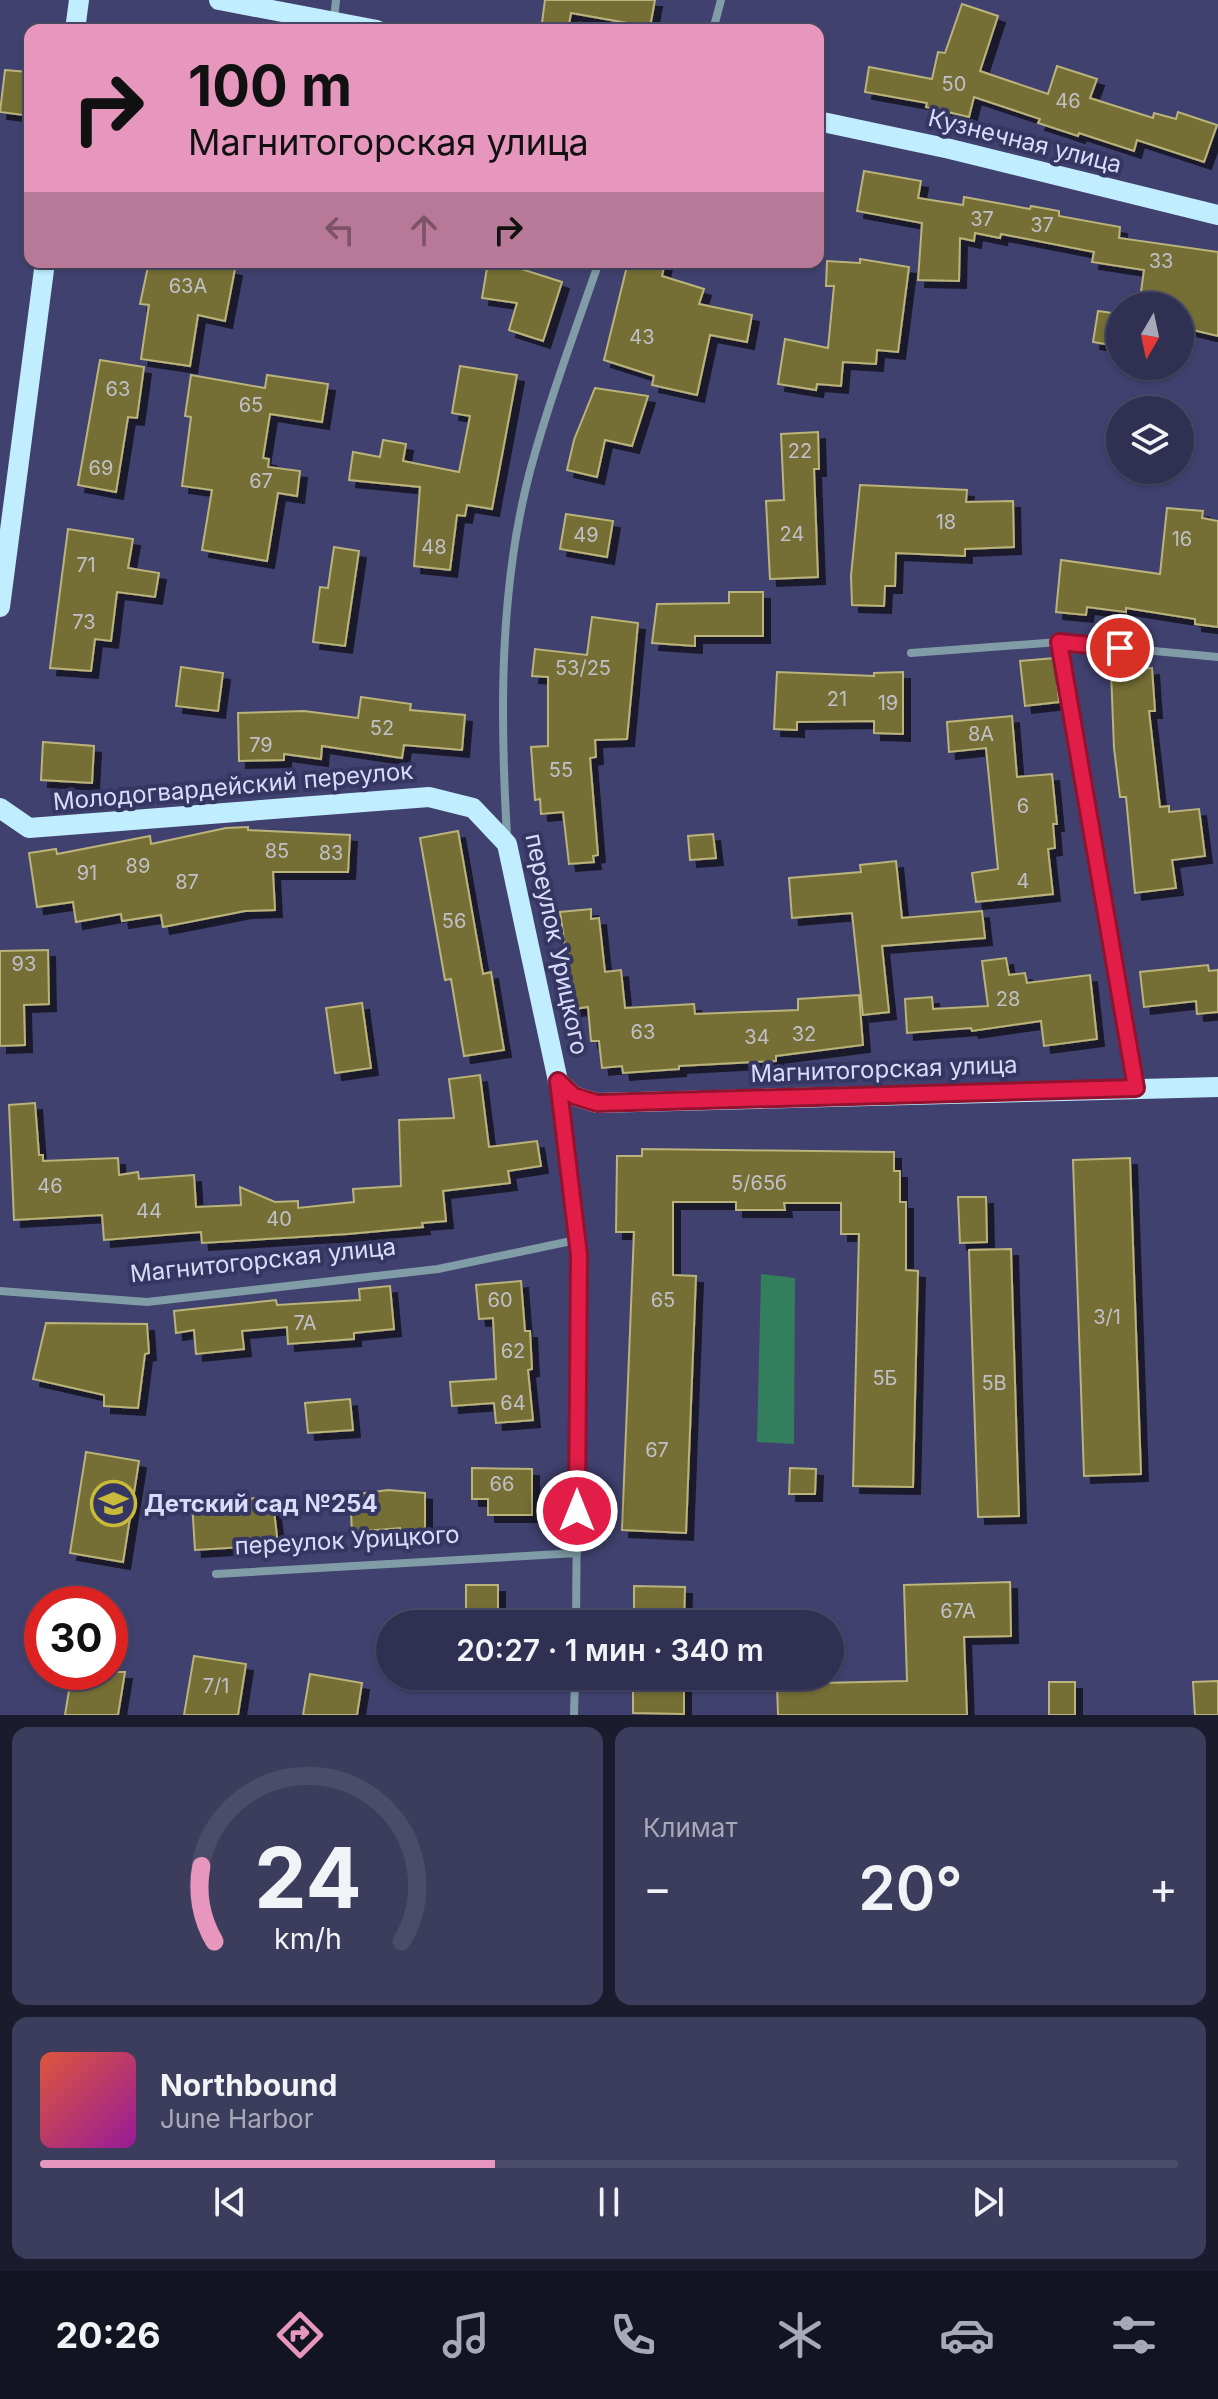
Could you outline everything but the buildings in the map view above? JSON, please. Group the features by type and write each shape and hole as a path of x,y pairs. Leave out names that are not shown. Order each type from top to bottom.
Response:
{"main road":[{"path":"76,24 79,0"},
{"path":"219,0 348,24"},
{"name":"Кузнечная улица","path":"824,122 950,149 1218,215"},
{"path":"0,607 44,268"},
{"name":"Молодогвардейский переулок","path":"0,808 29,828 429,797 473,808 507,844"},
{"name":"переулок Урицкого","path":"507,844 558,1081"},
{"name":"Магнитогорская улица","path":"558,1081 574,1096 597,1103 1218,1087"}],"street":[{"path":"334,21 336,0"},
{"path":"715,24 721,0"},
{"name":"переулок Урицкого","path":"507,844 503,764 508,599 529,473 597,268"},
{"path":"1059,642 1136,1088"},
{"path":"911,653 1059,642 1218,657"},
{"name":"переулок Урицкого","path":"558,1081 576,1240 576,1610"},
{"name":"Магнитогорская улица","path":"0,1291 147,1302 438,1269 576,1240"},
{"name":"переулок Урицкого","path":"216,1574 577,1553"},
{"path":"574,1715 575,1690"}],"green space":[{"path":"761,1274 795,1278 794,1444 757,1442"}],"place":[{"name":"Детский сад №254","path":"113,1503"}],"route":[{"path":"577,1511 579,1255 558,1081 574,1096 597,1103 1136,1088 1059,642 1120,648"}]}
